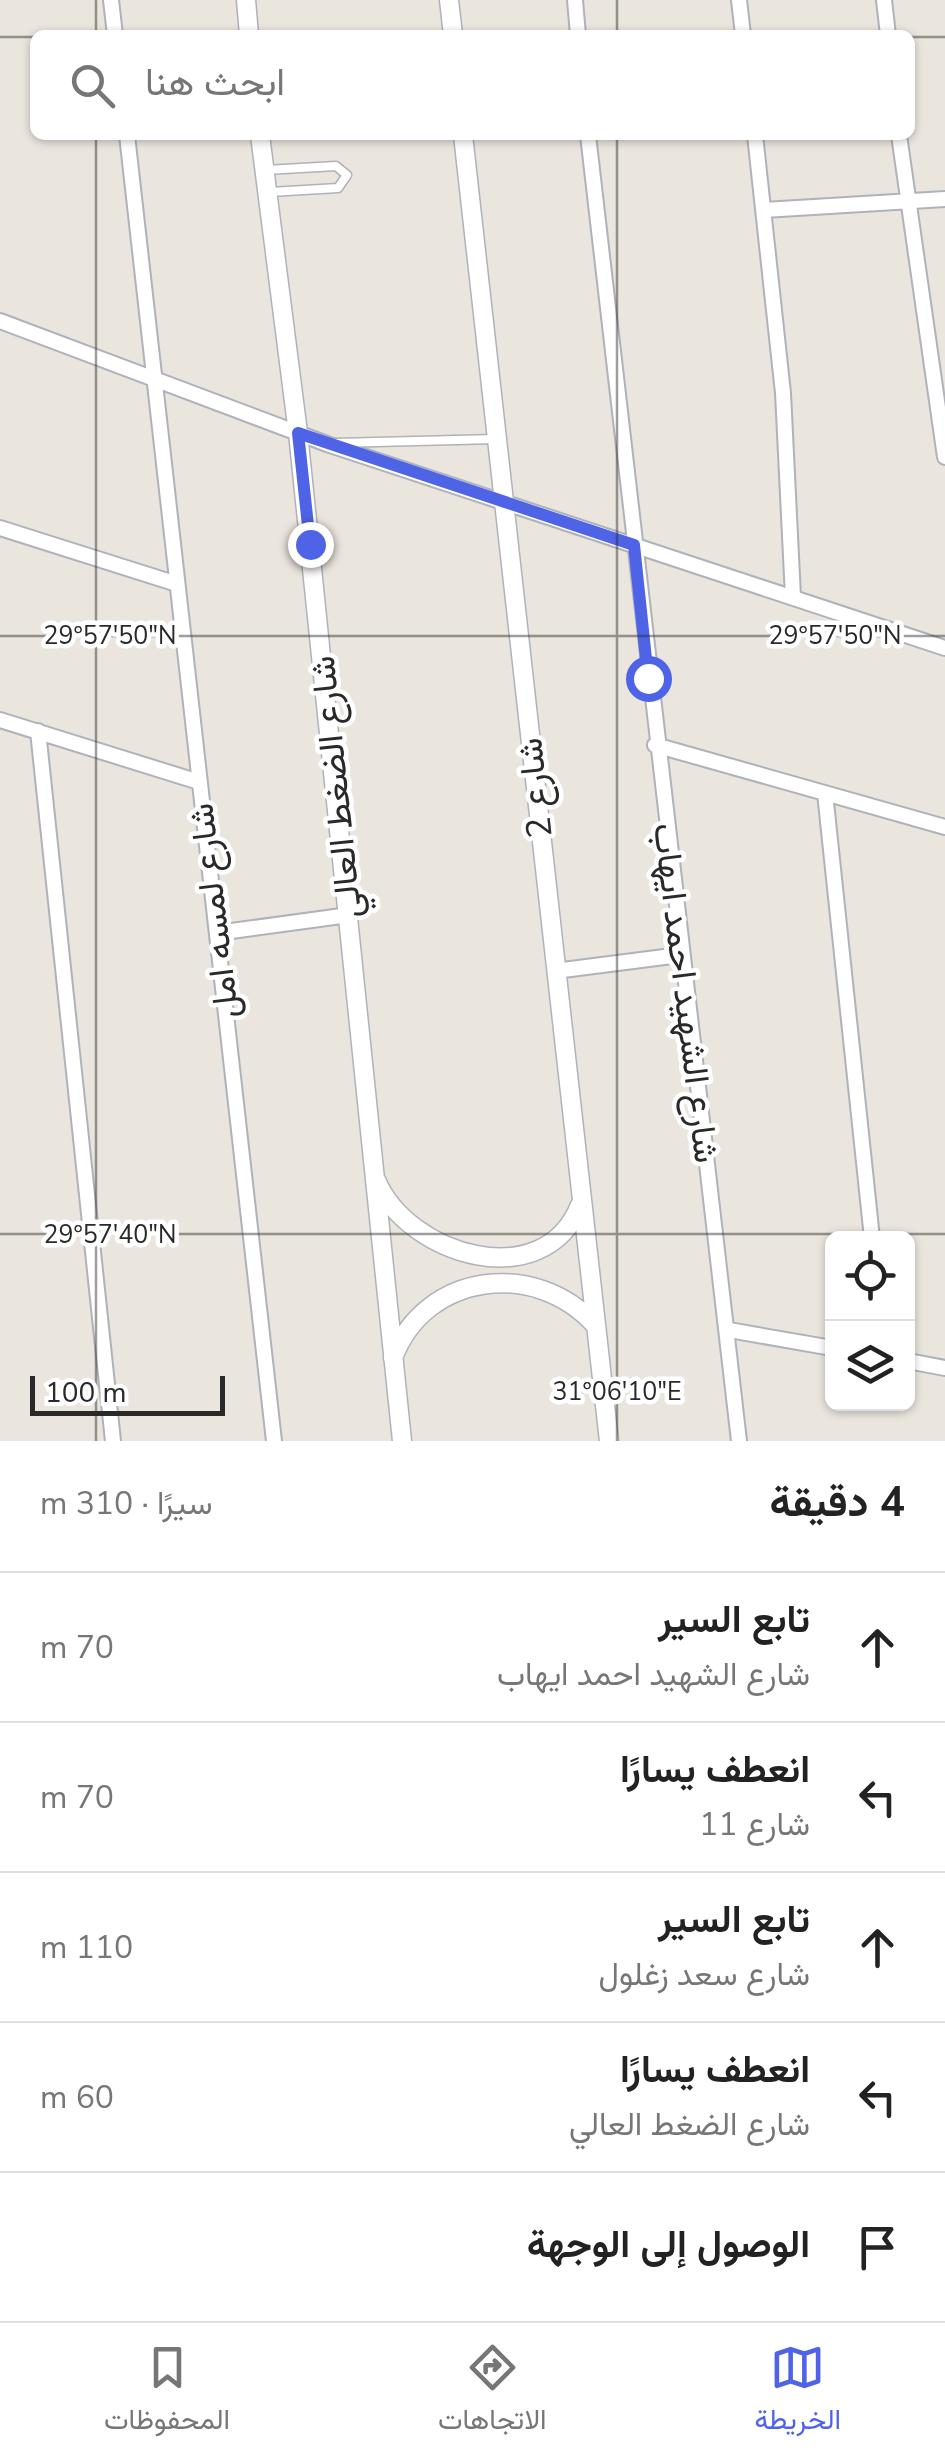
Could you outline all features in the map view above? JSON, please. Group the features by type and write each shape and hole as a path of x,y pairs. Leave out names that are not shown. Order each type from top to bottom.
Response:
{"street":[{"path":"111,0 114,30"},
{"path":"449,0 452,30"},
{"path":"575,0 578,30"},
{"path":"739,0 742,30"},
{"path":"884,0 887,30"},
{"path":"248,3 249,30"},
{"name":"شارع لمسه امل","path":"128,140 274,1441"},
{"name":"شارع الضغط العالي","path":"260,140 298,433 402,1441"},
{"name":"شارع 2","path":"465,140 608,1441"},
{"name":"شارع الشهيد احمد ايهاب","path":"589,140 739,1441"},
{"path":"756,140 790,476 793,597"},
{"path":"900,140 945,457"},
{"path":"764,210 945,199"},
{"path":"0,321 327,444 945,648"},
{"path":"0,528 178,584"},
{"path":"0,720 199,782"},
{"path":"38,731 113,1441"},
{"path":"656,745 945,827"},
{"path":"825,794 871,1231"},
{"path":"216,933 350,915"},
{"path":"555,971 680,954"},
{"path":"372,1170 380,1190 408,1222 444,1245 484,1256 527,1256 552,1245 569,1228 581,1202"},
{"path":"392,1360 407,1329 431,1304 478,1285 514,1282 552,1291 596,1326"},
{"path":"729,1330 825,1347"},
{"path":"915,1362 945,1368"}],"lane":[{"path":"263,170 336,166 347,174 338,188 266,193"},
{"path":"327,444 496,439"}],"route":[{"path":"310,544 298,433 634,545 648,678"}]}
